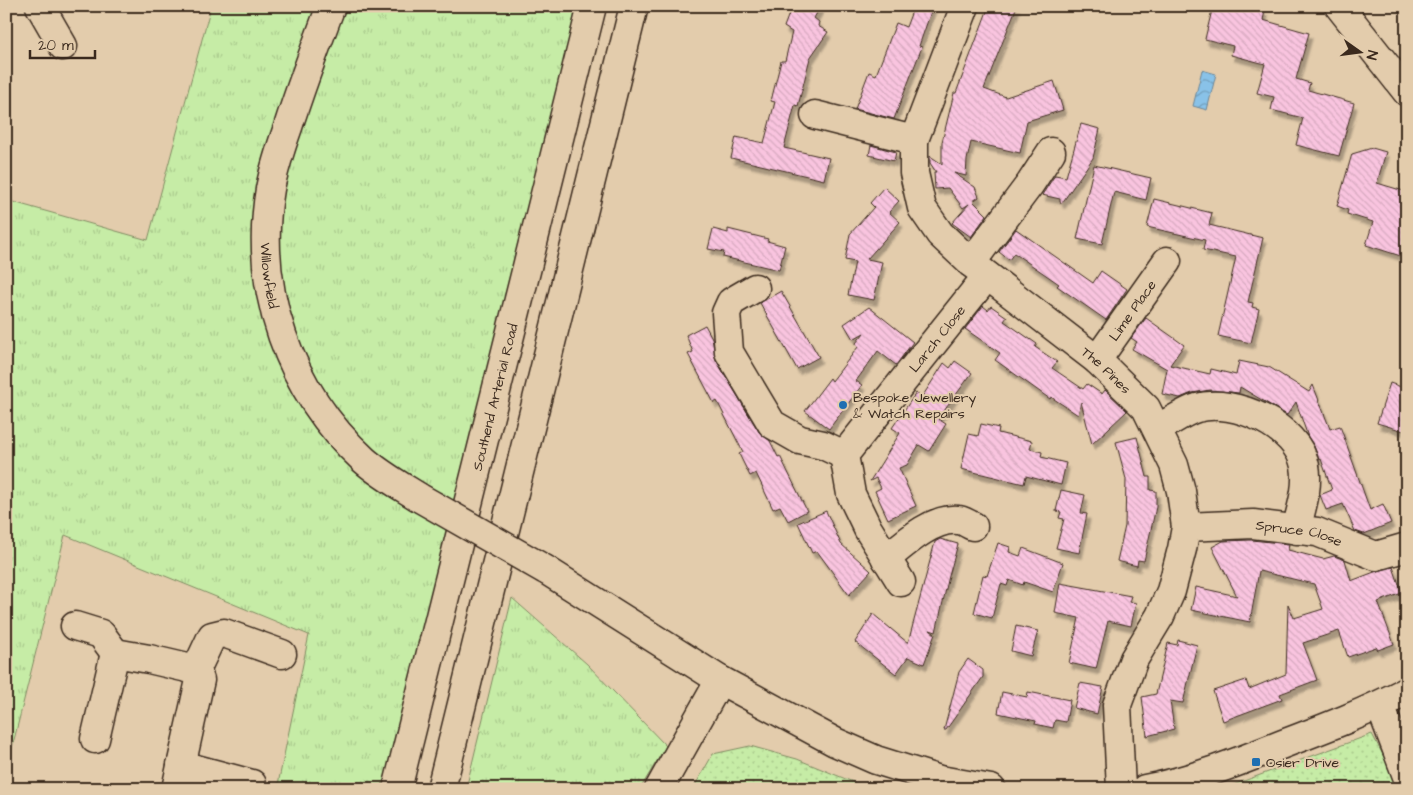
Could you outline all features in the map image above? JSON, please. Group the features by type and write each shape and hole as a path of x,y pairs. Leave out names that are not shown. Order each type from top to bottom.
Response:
{"main road":[{"path":"40,6 63,46"},
{"name":"Willowfield","path":"332,6 302,83 278,155 270,188 266,243 267,270 281,333 292,363 322,412 364,460 390,480 546,570 720,680 836,742 876,760 940,780 991,789"},
{"name":"Southend Arterial Road","path":"397,789 592,6"},
{"path":"441,789 634,6"},
{"name":"The Pines","path":"965,6 914,140 914,173 922,208 940,234 979,270 1098,360 1146,408 1174,465 1181,490 1186,527 1171,591 1160,616 1134,659 1117,705 1121,789"},
{"path":"1339,6 1407,92"},
{"path":"815,115 914,140"},
{"name":"Larch Close","path":"844,455 979,270 1051,152"},
{"name":"Lime Place","path":"1098,360 1168,261"},
{"path":"755,288 731,302 726,313 729,352 772,424 800,440 823,445 844,455 851,494 886,559 901,582"},
{"path":"1157,430 1197,408 1216,406 1242,410 1266,420 1285,432 1299,449 1305,465 1307,482 1296,530"},
{"path":"886,559 914,536 941,522 958,520 972,526"},
{"name":"Spruce Close","path":"1186,527 1252,524 1316,532 1376,556 1407,547"},
{"path":"75,626 101,634 115,653 196,670"},
{"path":"252,784 178,777 200,680 196,670 212,636 224,632 282,654"},
{"path":"95,739 115,653"},
{"path":"659,789 720,680"},
{"path":"1145,789 1173,784 1226,766 1380,705 1407,691"},
{"path":"1380,705 1407,776"}],"green space":[{"path":"211,6 580,6 386,789 277,789 309,635 65,535 6,772 6,200 148,240"},
{"path":"512,598 587,664 666,746 640,789 466,789"},
{"path":"1372,734 1401,789 1222,789"},
{"path":"750,746 797,759 870,789 693,789 713,754"}],"water":[{"path":"1202,70 1216,74 1207,110 1193,106"}],"building":[{"path":"792,6 821,6 814,18 819,22 818,26 828,32 810,58 798,106 795,105 784,148 829,158 824,180 731,158 736,137 764,143 775,102 771,101 781,61 785,61 792,32 784,27"},
{"path":"914,6 933,6 919,46 922,47 894,119 855,109 869,72 876,75 896,23 906,27"},
{"path":"989,6 1017,6 984,89 1006,97 1054,81 1063,110 1027,121 1020,153 971,142 966,176 954,173 975,187 979,197 973,201 987,215 971,237 952,223 969,204 963,208 948,188 935,189 934,172 936,172 930,163 930,156 942,164 942,142 954,93 956,93"},
{"path":"1213,6 1248,6 1265,11 1263,20 1309,33 1296,79 1310,83 1308,90 1354,103 1339,156 1296,145 1303,118 1271,110 1274,97 1257,93 1265,64 1231,55 1233,46 1205,39"},
{"path":"1081,124 1100,129 1093,158 1062,203 1060,199 1042,195 1055,175 1066,177"},
{"path":"871,145 896,152 894,161 869,155"},
{"path":"1372,148 1386,152 1377,183 1407,192 1407,258 1366,245 1373,222 1347,214 1348,210 1337,206 1352,154"},
{"path":"1094,165 1151,178 1146,200 1114,192 1102,244 1077,239"},
{"path":"884,187 899,201 889,212 900,222 867,259 882,262 874,300 848,295 855,262 845,260 850,234 874,207 870,203"},
{"path":"1154,199 1212,213 1209,225 1263,238 1248,302 1253,303 1252,307 1259,309 1251,343 1218,336 1236,257 1203,250 1205,240 1147,227"},
{"path":"713,229 728,233 728,229 768,239 767,241 785,246 779,270 723,257 724,252 708,249"},
{"path":"1016,229 1093,283 1101,271 1127,289 1106,320 1014,253 1009,260 999,252"},
{"path":"781,291 819,357 797,369 760,303"},
{"path":"983,306 988,310 991,306 1007,317 1004,321 1037,344 1035,347 1057,362 1052,368 1083,389 1087,384 1102,394 1105,390 1127,411 1092,444 1081,402 1078,415 1051,397 1050,399 995,360 1000,353 965,329"},
{"path":"869,307 913,342 896,365 878,351 856,381 862,385 829,429 805,411 830,378 832,381 858,347 856,343 864,333 853,339 844,324"},
{"path":"1146,318 1184,345 1170,365 1210,374 1211,369 1236,375 1239,361 1269,367 1309,392 1313,385 1330,429 1340,426 1370,510 1383,504 1391,523 1364,534 1355,531 1343,504 1326,510 1320,495 1332,490 1321,459 1319,460 1314,446 1308,437 1296,402 1287,415 1240,387 1239,393 1210,390 1192,393 1180,398 1162,394 1167,369 1132,349 1137,342 1131,338"},
{"path":"705,325 712,338 716,360 759,432 770,441 778,457 780,456 807,511 788,521 780,506 773,509 756,473 750,476 739,454 743,452 717,401 714,403 688,354 693,352 686,335"},
{"path":"955,361 972,373 938,419 946,424 929,451 919,445 907,465 899,468 916,506 888,519 875,491 881,488 876,478 870,481 900,433 892,428 916,393 922,397 944,363 950,368"},
{"path":"1390,383 1407,389 1407,432 1377,423"},
{"path":"981,424 999,428 998,433 1032,441 1030,449 1042,452 1041,457 1066,463 1061,485 1026,476 1024,484 961,469 969,434 978,436"},
{"path":"1137,437 1147,477 1150,477 1150,490 1156,491 1156,507 1144,561 1138,560 1137,566 1117,561 1125,526 1126,479 1116,442"},
{"path":"1061,490 1085,495 1081,513 1087,514 1079,553 1056,548 1064,519 1059,518 1061,512 1056,511"},
{"path":"826,511 841,544 871,571 849,595 817,551 812,553 798,523"},
{"path":"940,539 958,544 936,632 930,630 935,634 924,664 908,657 896,674 855,642 873,614 908,643 935,542"},
{"path":"1252,540 1289,544 1288,550 1323,559 1334,556 1345,560 1351,581 1393,567 1402,593 1378,602 1394,644 1378,650 1376,647 1348,657 1339,631 1303,643 1317,680 1280,694 1282,699 1223,721 1213,691 1246,680 1249,689 1286,674 1288,604 1294,618 1323,609 1314,584 1259,571 1250,622 1191,610 1196,587 1237,596 1212,547 1223,541"},
{"path":"998,543 1010,547 1009,552 1020,556 1023,548 1063,563 1053,592 1024,582 1023,585 1009,580 1007,586 1001,584 992,618 974,613 983,575 987,576"},
{"path":"1060,583 1131,596 1129,602 1136,603 1131,626 1108,621 1096,669 1069,663 1079,618 1055,613"},
{"path":"1016,626 1038,631 1031,656 1011,651"},
{"path":"1178,640 1197,645 1183,703 1170,701 1174,729 1147,736 1142,697 1156,694 1168,643 1177,645"},
{"path":"968,659 983,670 983,677 946,730 944,730 959,672"},
{"path":"1080,683 1103,687 1097,714 1074,708"},
{"path":"1002,692 1027,697 1028,692 1070,700 1066,722 1055,720 1053,728 1035,724 1036,721 998,713"}],"place":[{"name":"Bespoke Jewellery & Watch Repairs","path":"843,405"},
{"name":"Osier Drive","path":"1256,762"}]}
